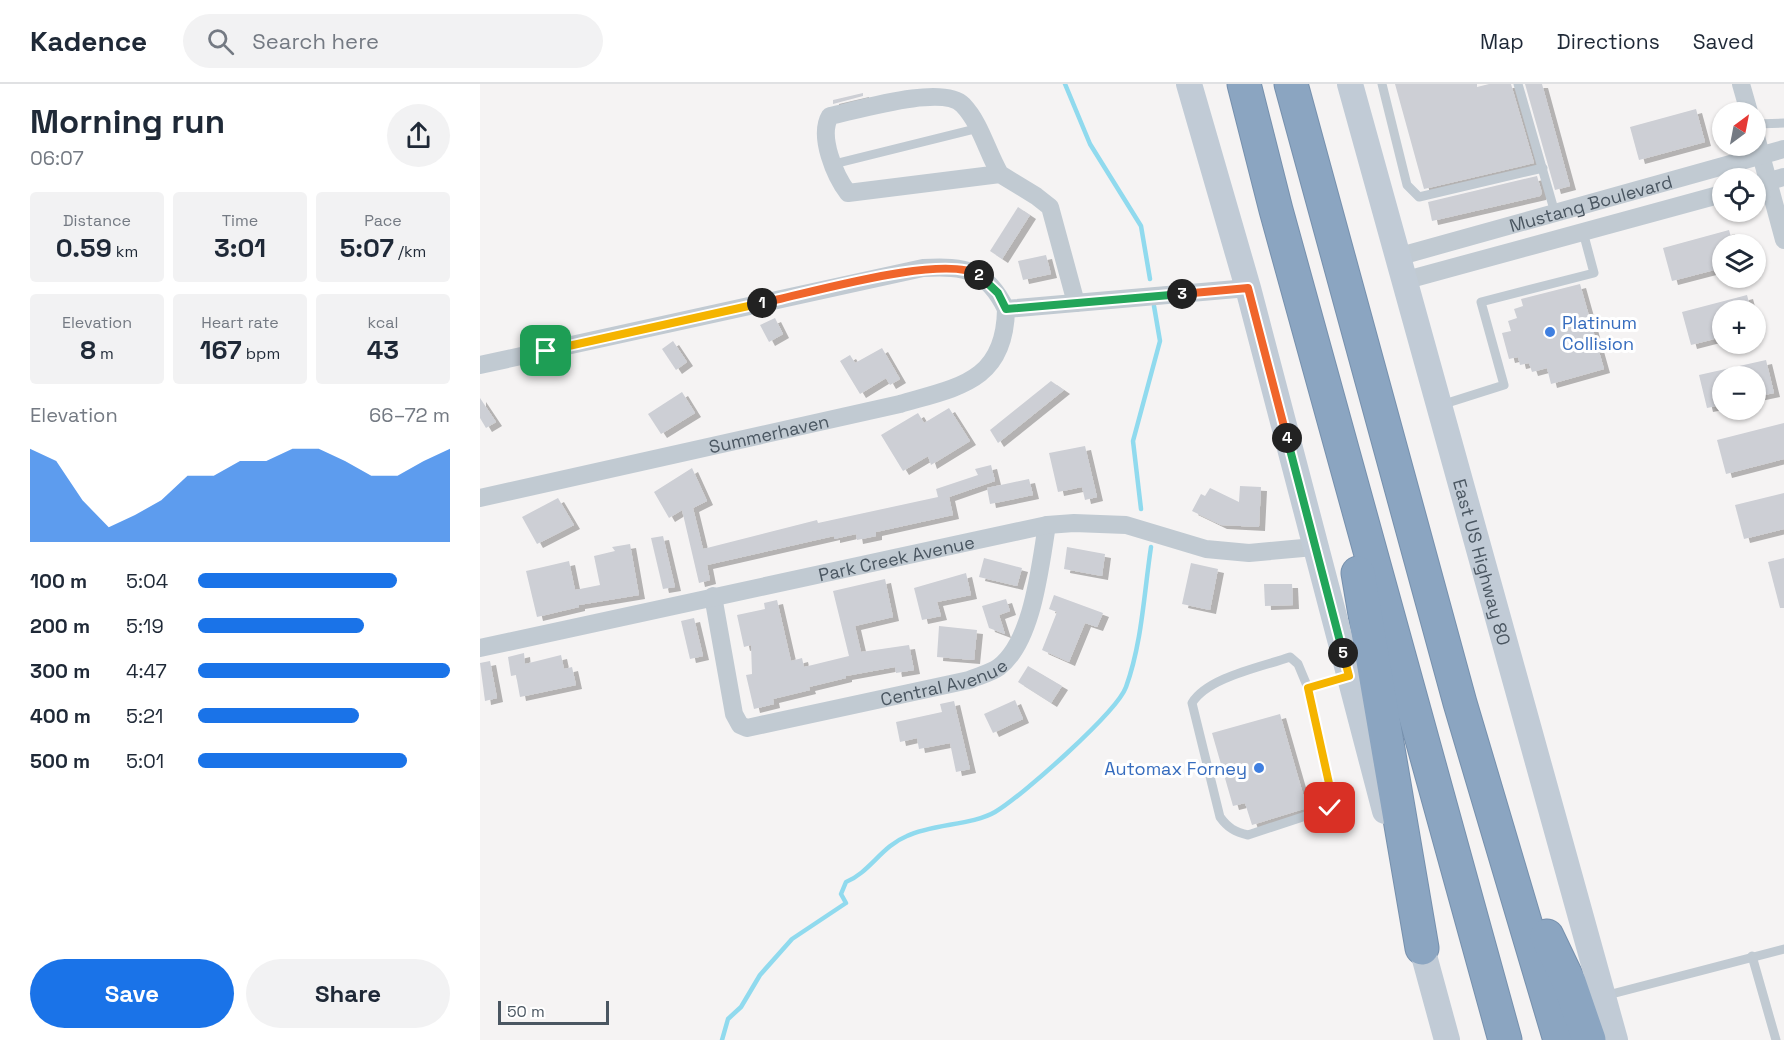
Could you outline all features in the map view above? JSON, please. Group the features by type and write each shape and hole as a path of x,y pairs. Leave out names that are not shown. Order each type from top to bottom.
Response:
{"highway":[{"path":"1244,84 1276,210 1505,1040"},
{"path":"1292,84 1460,703 1560,1040"},
{"path":"1349,472 1351,528 1422,948"},
{"path":"1499,834 1569,982 1589,1040"}],"main road":[{"path":"1189,84 1248,288 1314,547 1447,1040"},
{"name":"East US Highway 80","path":"1350,84 1403,282 1615,1040"}],"street":[{"path":"1741,84 1746,102"},
{"path":"1000,174 852,195 842,185 834,164 826,129 830,116 913,98 942,95 957,99 979,128 1000,174 1050,207 1076,303"},
{"name":"Mustang Boulevard","path":"1766,154 1784,149"},
{"name":"Mustang Boulevard","path":"1397,257 1757,156"},
{"path":"1761,156 1784,240"},
{"name":"Mustang Boulevard","path":"1403,282 1712,197"},
{"path":"480,365 923,268 964,268 974,272 993,286 1006,309 1248,288"},
{"name":"Summerhaven","path":"480,498 900,404 966,385 973,381 997,356 1006,327 1006,309"},
{"name":"Park Creek Avenue","path":"480,648 1047,525 1074,523 1126,525 1206,549 1249,553 1314,547"},
{"name":"Central Avenue","path":"713,596 734,714 740,725 747,728 969,680 997,669 1007,659 1027,622 1047,525"}],"lane":[{"path":"1382,84 1407,185 1419,198 1543,168"},
{"path":"1518,84 1556,213"},
{"path":"1766,124 1784,123"},
{"path":"834,164 979,128"},
{"path":"1438,406 1504,385 1481,302 1594,273 1583,232"},
{"path":"1290,657 1298,664 1308,688 1332,797 1330,808 1248,835 1236,833 1226,827 1220,817 1192,703 1199,693 1214,683 1290,657"},
{"path":"1308,688 1349,676"},
{"path":"1604,996 1784,949"},
{"path":"1752,956 1776,1040"}],"building":[{"path":"1395,84 1477,84 1477,87 1489,84 1511,84 1534,163 1424,189"},
{"path":"1525,84 1542,84 1570,186 1555,190"},
{"path":"863,93 863,96 833,104 833,100"},
{"path":"1696,109 1705,142 1639,160 1630,127"},
{"path":"1537,176 1542,193 1540,196 1432,221 1428,202"},
{"path":"1018,207 1030,215 1002,259 990,251"},
{"path":"1729,230 1730,234 1714,234"},
{"path":"1712,235 1712,271 1672,281 1663,248"},
{"path":"1046,255 1051,274 1023,280 1018,261"},
{"name":"Platinum Collision","path":"1580,284 1604,369 1551,384 1547,368 1532,372 1529,363 1520,365 1518,357 1509,359 1502,333 1511,331 1508,321 1517,318 1514,309 1523,306 1521,299"},
{"path":"1747,295 1748,300 1728,300"},
{"path":"1712,304 1712,340 1691,345 1682,312"},
{"path":"775,318 783,334 769,342 760,325"},
{"path":"673,341 687,362 676,370 662,349"},
{"path":"882,348 900,379 890,385 886,378 860,394 840,361 850,355 855,363"},
{"path":"1766,360 1774,393 1766,395 1766,366 1739,366"},
{"path":"1712,372 1712,407 1707,408 1699,375"},
{"path":"1051,381 1064,390 998,443 990,430"},
{"path":"682,392 695,413 661,434 648,414"},
{"path":"480,398 496,422 486,428 480,418"},
{"path":"949,408 970,441 931,465 928,456 903,471 881,435 918,413 924,423"},
{"path":"1784,423 1784,459 1726,474 1717,440"},
{"path":"1085,446 1097,497 1085,500 1082,487 1058,492 1049,453"},
{"path":"991,465 995,481 949,497 953,515 876,532 876,536 857,540 856,534 834,539 834,536 707,565 710,580 699,583 682,510 669,518 654,492 692,468 707,501 693,508 703,549 817,520 818,523 938,497 936,489 978,475 975,469"},
{"path":"1029,479 1033,495 990,504 987,488"},
{"path":"1240,486 1261,487 1259,527 1221,525 1192,511 1201,494 1205,496 1210,488 1239,502"},
{"path":"1784,493 1784,529 1744,539 1735,505"},
{"path":"558,498 574,525 537,544 522,517"},
{"path":"663,536 675,587 663,589 651,538"},
{"path":"630,544 639,595 579,605 579,607 537,617 526,571 569,561 575,590 600,585 594,556 615,551 612,547"},
{"path":"1067,547 1105,554 1102,576 1064,569"},
{"path":"984,558 1022,568 1017,586 979,577"},
{"path":"1784,558 1784,608 1780,608 1768,562"},
{"path":"1191,563 1218,569 1210,610 1182,604"},
{"path":"966,573 971,595 937,602 941,616 922,620 914,588"},
{"path":"885,579 893,617 855,626 861,652 909,645 914,670 896,673 895,667 846,676 846,678 809,687 810,690 773,699 774,704 754,709 746,675 752,674 751,645 744,647 737,615 765,609 764,603 777,600 791,661 802,658 804,667 849,656 833,591"},
{"path":"1264,584 1292,584 1293,605 1265,606"},
{"path":"1054,595 1103,613 1097,627 1085,623 1069,662 1042,650 1057,612 1049,609"},
{"path":"1006,599 1010,611 999,615 1005,634 989,628 982,606"},
{"path":"694,618 703,656 690,659 681,621"},
{"path":"939,626 977,630 974,660 937,657"},
{"path":"524,653 525,664 561,655 564,669 572,667 576,685 520,697 516,675 511,676 508,657"},
{"path":"490,661 497,698 485,701 480,663"},
{"path":"1028,666 1062,686 1051,703 1018,682"},
{"path":"1015,700 1023,719 993,733 984,714"},
{"path":"954,701 970,769 956,772 950,743 919,749 917,738 900,742 896,722 942,712 940,704"},
{"name":"Automax Forney","path":"1280,714 1307,808 1252,825 1245,803 1233,806 1212,733"}],"waterway":[{"path":"1065,84 1090,144 1141,226 1150,279"},
{"path":"1141,509 1133,441 1160,341 1154,306"},
{"path":"722,1040 728,1019 741,1007 760,975 792,939 846,903 841,894 846,882 862,872 898,840 917,832 975,820 995,812 1046,772 1087,734 1119,699 1126,687 1136,653 1151,547"}],"place":[{"name":"Platinum Collision","path":"1550,332"},
{"name":"Automax Forney","path":"1259,768"}],"route":[{"path":"546,351 923,268 964,268 974,272 987,280 998,293 1006,309 1248,288 1349,676 1308,688 1332,797 1330,808"}]}
